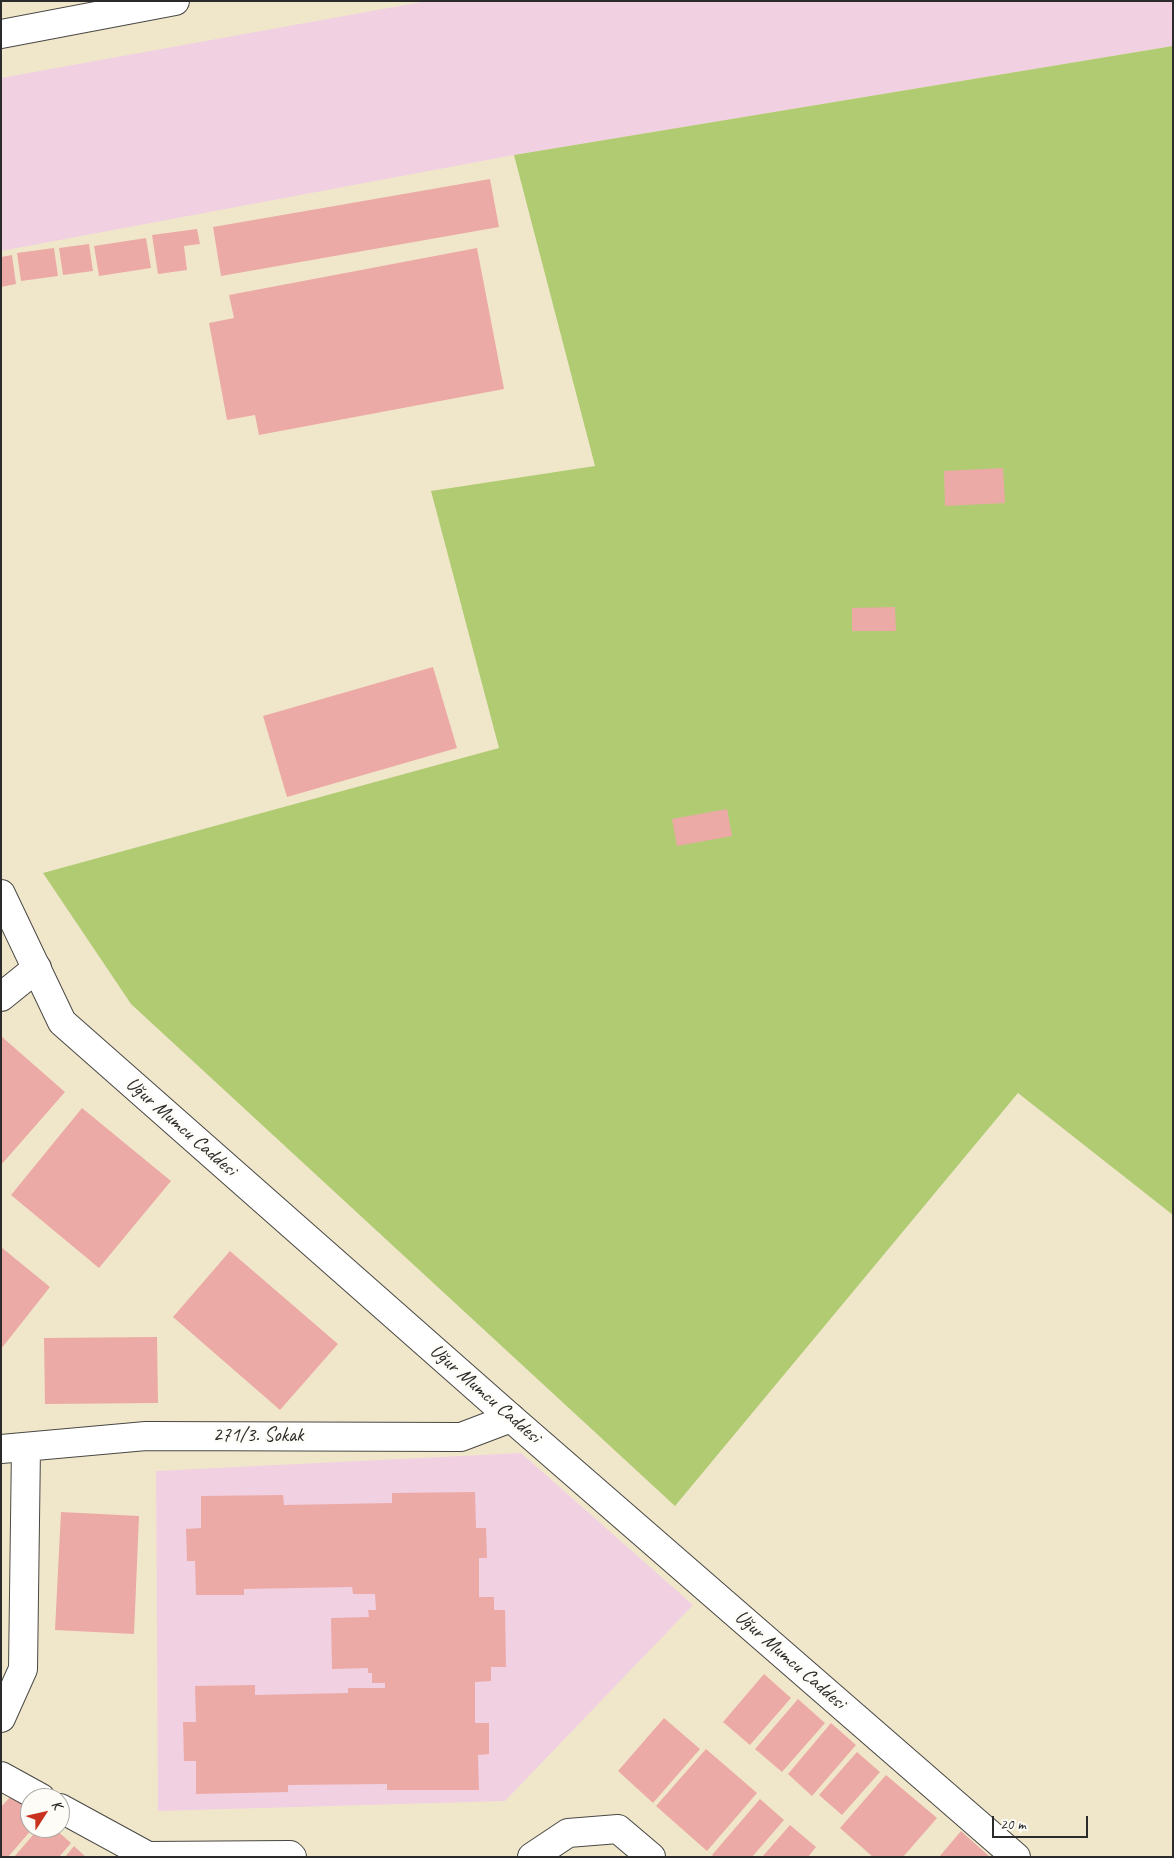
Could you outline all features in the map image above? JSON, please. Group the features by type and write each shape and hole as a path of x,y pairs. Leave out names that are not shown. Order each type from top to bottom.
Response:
{"main road":[{"path":"1,34 175,1"},
{"name":"Uğur Mumcu Caddesi","path":"1,894 62,1022 511,1418 1016,1857"},
{"path":"1,997 37,968"},
{"name":"271/3. Sokak","path":"14,1448 146,1436 461,1436 511,1418"},
{"path":"1,1427 14,1448 23,1670 1,1718"},
{"path":"1,1776 23,1788"},
{"path":"70,1813 148,1856 290,1855 292,1857"},
{"path":"532,1857 568,1833 618,1830 651,1857"}],"shaded area":[{"path":"427,1 1173,1 1173,46 514,155 1,251 1,78"},
{"path":"521,1453 693,1605 505,1801 158,1811 156,1471"}],"green space":[{"path":"1173,46 1173,1215 1018,1093 675,1506 131,1004 43,873 499,748 431,491 595,466 514,155"}],"building":[{"path":"490,179 499,227 221,276 213,227"},
{"path":"197,229 200,244 184,246 187,270 158,274 152,235"},
{"path":"146,238 151,268 99,276 94,246"},
{"path":"89,244 93,271 63,275 59,248"},
{"path":"54,248 58,276 21,281 17,253"},
{"path":"477,248 504,389 259,435 255,415 227,420 209,323 234,318 229,295"},
{"path":"12,255 16,284 1,287 1,257"},
{"path":"1003,468 1005,503 945,506 944,471"},
{"path":"895,607 896,631 852,631 852,608"},
{"path":"433,667 457,748 287,797 263,716"},
{"path":"727,809 732,836 677,846 672,819"},
{"path":"1,1036 65,1092 1,1165"},
{"path":"82,1108 171,1181 99,1268 11,1195"},
{"path":"1,1247 50,1287 1,1349"},
{"path":"230,1251 338,1344 280,1410 173,1317"},
{"path":"157,1337 158,1403 45,1404 44,1338"},
{"path":"475,1492 476,1528 486,1528 487,1558 479,1558 479,1597 494,1597 494,1610 505,1610 506,1667 491,1667 491,1681 475,1682 475,1723 489,1723 489,1754 478,1755 479,1790 387,1790 387,1784 288,1785 288,1792 196,1794 196,1761 184,1761 183,1722 196,1722 195,1686 255,1685 255,1695 348,1693 348,1688 385,1688 385,1683 372,1683 372,1673 368,1673 368,1668 332,1669 331,1618 369,1617 368,1610 376,1610 375,1594 353,1594 352,1587 244,1589 244,1595 196,1595 195,1561 187,1561 186,1529 201,1528 201,1496 283,1495 284,1505 392,1503 392,1493"},
{"path":"61,1512 139,1516 134,1634 55,1630"},
{"path":"764,1674 791,1698 750,1745 723,1722"},
{"path":"798,1699 825,1723 782,1772 755,1749"},
{"path":"664,1718 700,1749 653,1803 618,1771"},
{"path":"831,1723 856,1745 812,1796 788,1774"},
{"path":"706,1749 757,1793 707,1851 656,1806"},
{"path":"857,1752 880,1772 842,1815 819,1795"},
{"path":"886,1775 937,1818 903,1857 873,1857 840,1828"},
{"path":"12,1795 20,1802 20,1838 24,1838 8,1857 1,1857 1,1807"},
{"path":"760,1799 784,1820 752,1857 714,1857 712,1855"},
{"path":"790,1825 816,1847 808,1857 762,1857"},
{"path":"961,1831 990,1857 939,1857"},
{"path":"30,1838 65,1838 71,1843 59,1857 14,1857"},
{"path":"74,1846 86,1857 65,1857"}]}
